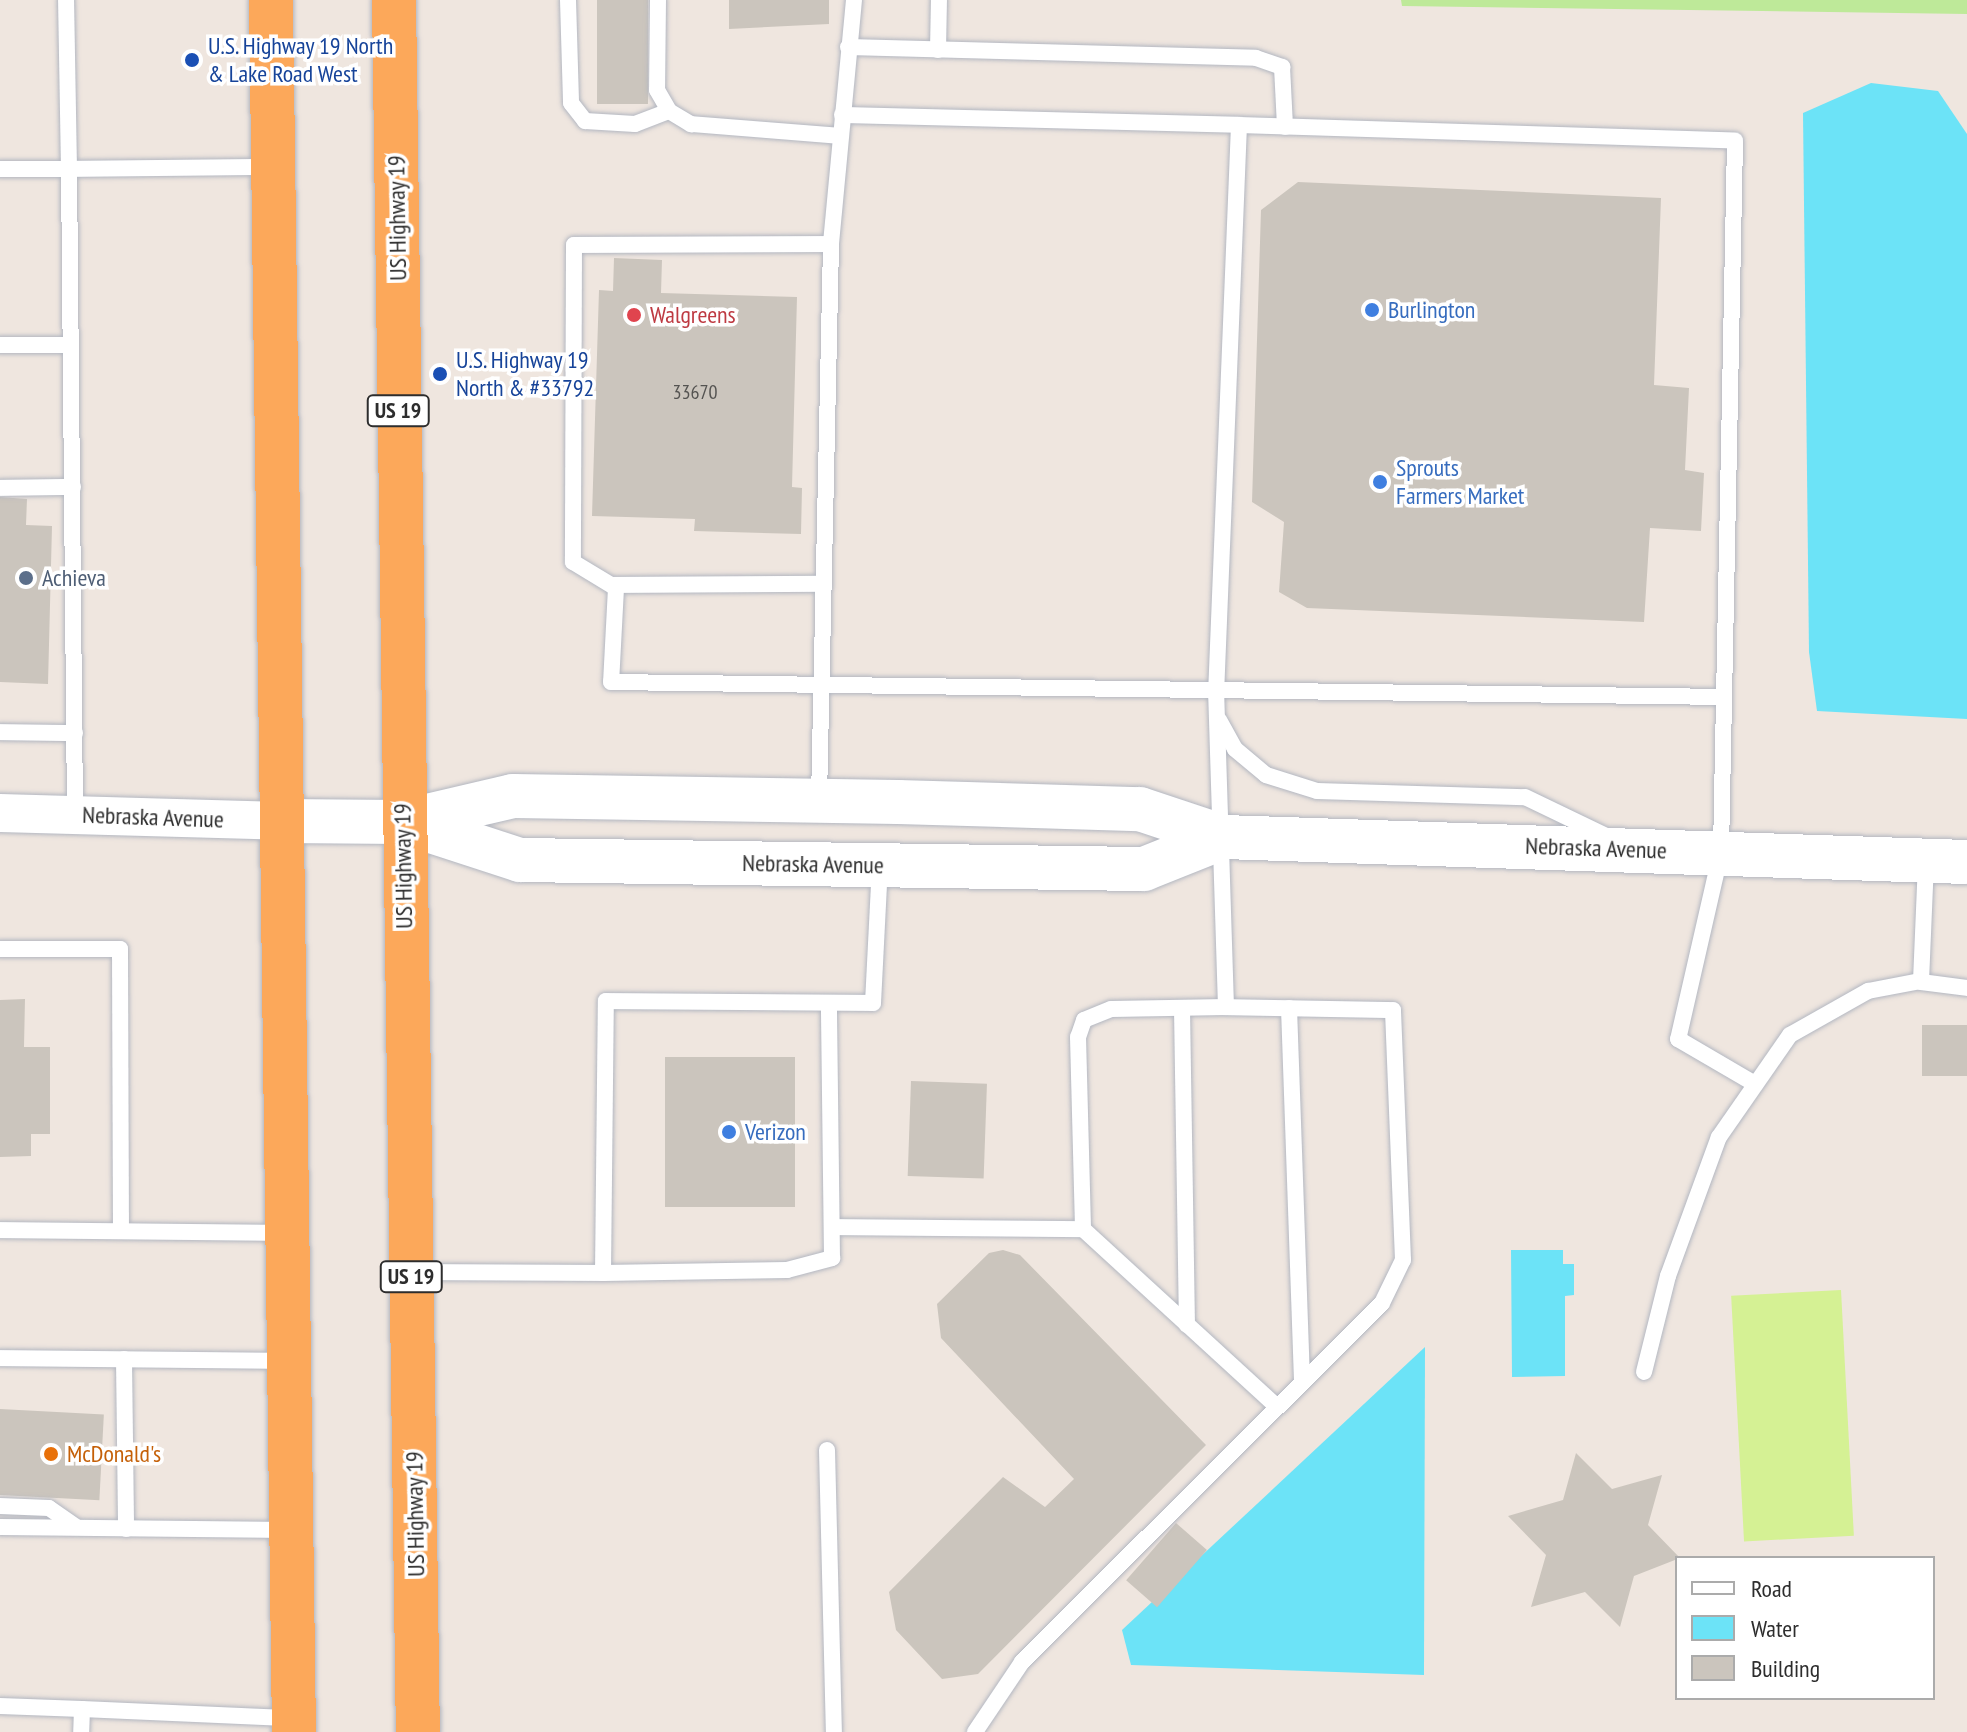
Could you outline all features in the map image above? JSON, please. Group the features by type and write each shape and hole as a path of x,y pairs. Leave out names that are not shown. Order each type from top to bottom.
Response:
{"highway":[{"path":"271,0 290,1233 294,1725"},
{"name":"US Highway 19","path":"394,0 402,822 418,1732"}],"main road":[{"name":"Nebraska Avenue","path":"282,821 402,822 513,796 819,800 1140,809 1224,837 1946,862"},
{"name":"Nebraska Avenue","path":"402,822 520,860 1144,869 1224,837"}],"street":[{"name":"Nebraska Avenue","path":"0,813 282,821"}],"lane":[{"path":"66,0 75,815"},
{"path":"568,0 571,103 585,121 635,124 669,111"},
{"path":"658,0 657,90 669,111 691,124 840,136"},
{"path":"819,800 818,685 831,244 854,0"},
{"path":"938,50 939,0"},
{"path":"848,47 1256,58 1282,67 1285,127"},
{"path":"842,115 1735,141 1721,852 1678,1039 1755,1084"},
{"path":"1226,1007 1224,837 1216,695 1239,125"},
{"path":"0,169 274,167"},
{"path":"821,584 612,585 573,562 574,245 831,244"},
{"path":"0,345 71,345"},
{"path":"0,488 73,487"},
{"path":"612,585 611,682 1216,695 1247,685 1724,697"},
{"path":"1217,717 1235,749 1266,775 1317,791 1525,797 1632,849"},
{"path":"0,732 75,733"},
{"path":"1921,981 1946,862"},
{"path":"603,1273 606,1001 873,1003 880,865"},
{"path":"0,949 120,949 121,1231"},
{"path":"1644,1372 1668,1276 1719,1137 1790,1035 1868,991 1921,981 1967,988"},
{"path":"411,1272 787,1270 832,1258 829,1003"},
{"path":"975,1732 1022,1662 1382,1303 1403,1260 1393,1010 1226,1007 1111,1009 1084,1020 1078,1037 1083,1229"},
{"path":"1182,1008 1187,1325"},
{"path":"1289,1008 1302,1380"},
{"path":"832,1227 1083,1229 1276,1406"},
{"path":"0,1230 290,1233"},
{"path":"0,1358 291,1361"},
{"path":"124,1359 126,1529"},
{"path":"827,1450 834,1732"},
{"path":"0,1506 49,1508 77,1528"},
{"path":"0,1527 291,1530"},
{"path":"0,1706 294,1725"},
{"path":"81,1732 82,1709"}],"green space":[{"path":"1401,0 1967,0 1967,14 1402,6"},
{"path":"1841,1290 1854,1536 1744,1541 1731,1296"}],"water":[{"path":"1871,83 1938,91 1967,134 1967,719 1817,711 1809,652 1803,113"},
{"path":"1511,1250 1563,1250 1563,1264 1574,1264 1574,1295 1565,1296 1565,1376 1512,1377"},
{"path":"1425,1347 1424,1675 1131,1665 1122,1630"}],"building":[{"path":"597,0 648,0 648,104 597,104"},
{"path":"729,0 829,0 829,24 729,29"},
{"path":"1298,182 1661,198 1654,385 1689,388 1685,470 1704,473 1701,531 1650,528 1644,622 1307,608 1279,592 1284,522 1252,502 1261,210"},
{"name":"Walgreens","path":"614,258 662,260 661,293 797,297 792,487 802,488 801,534 694,531 695,519 592,516 599,290 613,291"},
{"name":"Achieva","path":"0,497 27,499 26,525 52,526 48,684 0,682"},
{"path":"25,999 24,1047 50,1047 50,1134 31,1134 31,1156 0,1157 0,1000"},
{"path":"1922,1025 1967,1025 1967,1076 1922,1076"},
{"name":"Verizon","path":"665,1057 795,1057 795,1207 665,1207"},
{"path":"911,1081 987,1084 984,1179 908,1176"},
{"path":"1003,1250 1020,1255 1206,1445 978,1674 942,1679 896,1630 889,1592 1003,1477 1045,1507 1074,1479 941,1338 937,1304 989,1253"},
{"name":"McDonald's","path":"0,1409 104,1414 99,1500 0,1495"},
{"path":"1576,1453 1612,1489 1662,1475 1648,1525 1678,1556 1634,1576 1620,1627 1585,1592 1531,1607 1546,1555 1508,1516 1563,1500"},
{"path":"1176,1523 1207,1550 1157,1607 1126,1580"}],"place":[{"name":"U.S. Highway 19 North & Lake Road West","path":"192,60"},
{"name":"Burlington","path":"1372,310"},
{"name":"Walgreens","path":"634,315"},
{"name":"U.S. Highway 19 North & #33792","path":"440,374"},
{"name":"Sprouts Farmers Market","path":"1380,482"},
{"name":"Achieva","path":"26,578"},
{"name":"Verizon","path":"729,1132"},
{"name":"McDonald's","path":"51,1454"}]}
